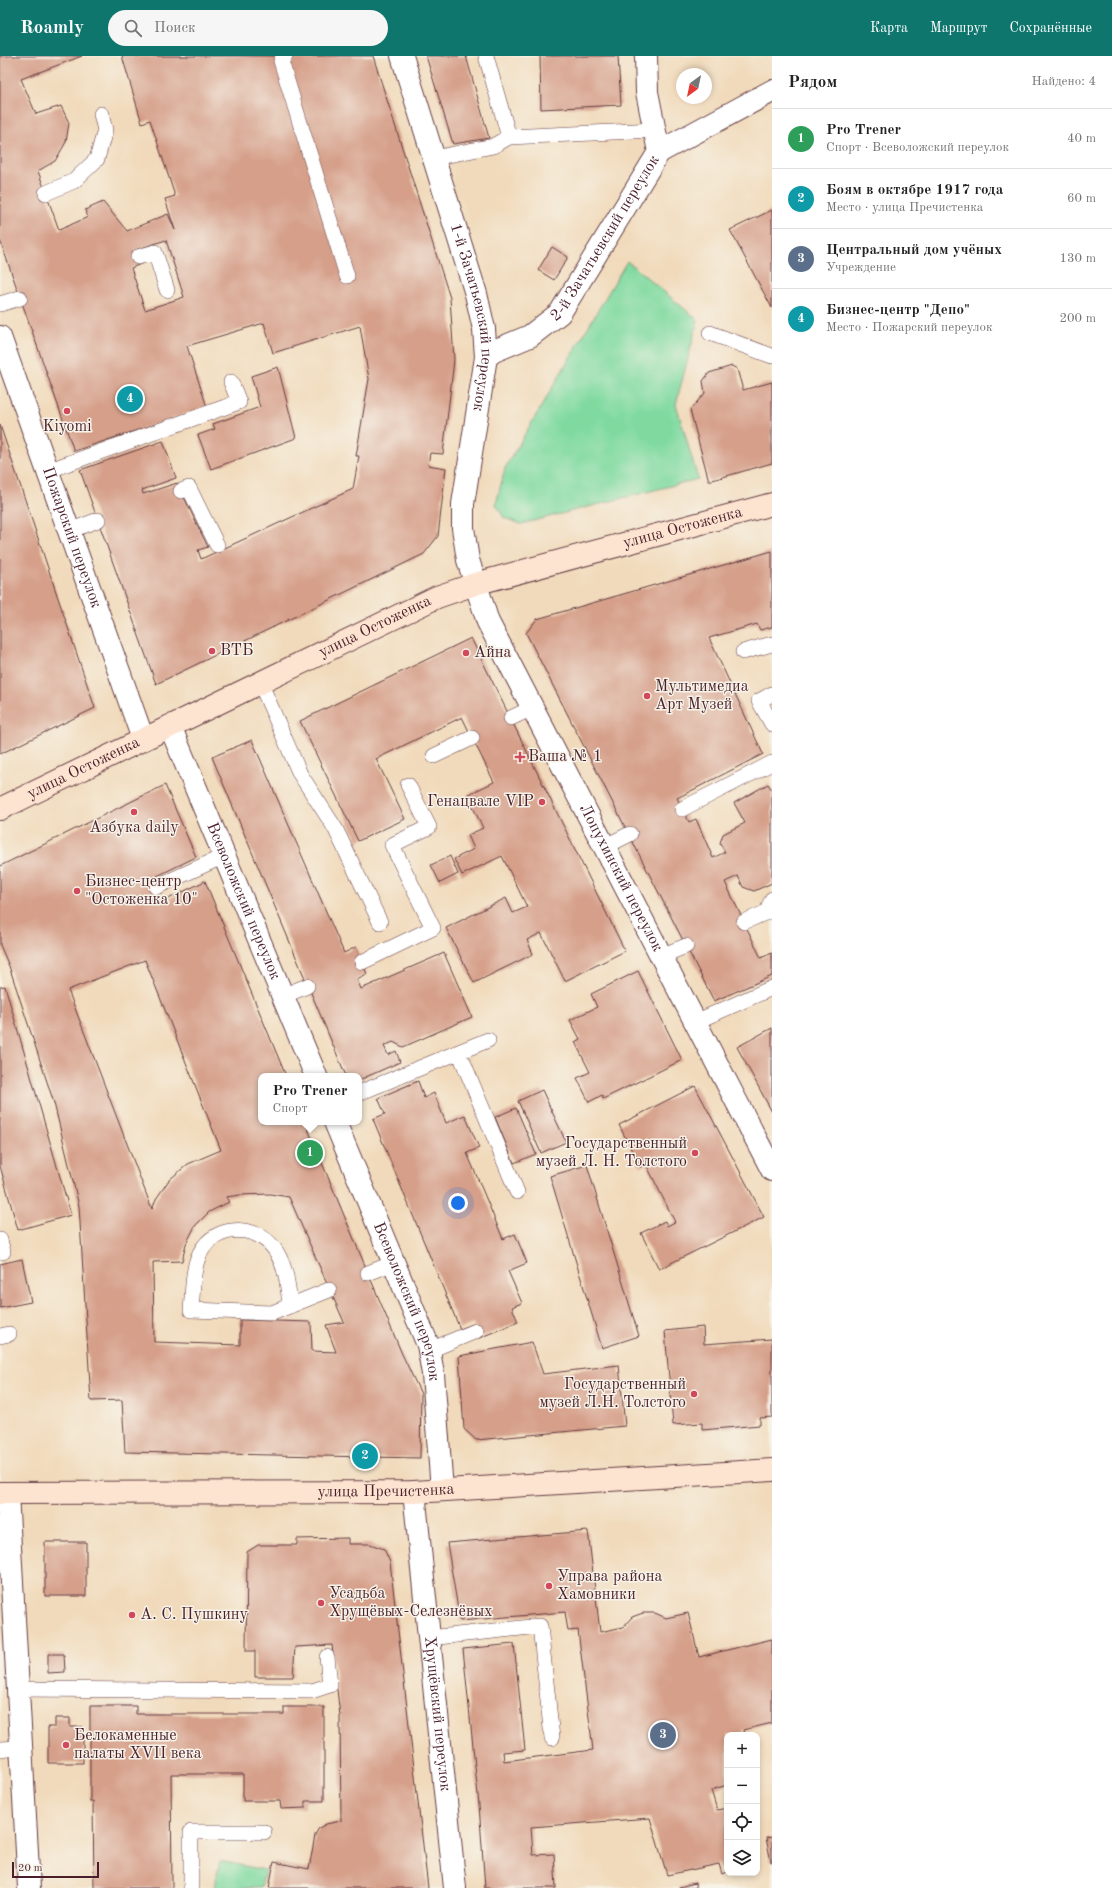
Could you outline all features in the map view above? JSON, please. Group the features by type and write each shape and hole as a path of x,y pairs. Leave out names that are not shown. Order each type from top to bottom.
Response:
{"main road":[{"name":"улица Остоженка","path":"0,808 408,610 475,584 772,504"},
{"name":"улица Пречистенка","path":"4,1493 414,1492 772,1470"}],"street":[{"name":"1-й Зачатьевский переулок","path":"402,56 476,294 484,329 486,358 462,504 465,547 475,584"},
{"name":"2-й Зачатьевский переулок","path":"486,358 494,351 530,336 560,313 659,152 656,130 647,92 646,56"},
{"path":"659,152 772,91"},
{"name":"Пожарский переулок","path":"0,337 143,739"},
{"name":"Лопухинский переулок","path":"475,584 488,622 772,1170"},
{"name":"Всеволожский переулок","path":"170,726 315,1073"},
{"name":"Всеволожский переулок","path":"337,1125 430,1350 442,1490"},
{"name":"Хрущёвский переулок","path":"414,1492 455,1888"},
{"path":"4,1493 18,1689 10,1748 29,1888"}],"lane":[{"path":"285,56 281,61 347,276"},
{"path":"486,56 509,137"},
{"path":"46,193 74,181 97,159 105,130 101,114"},
{"path":"434,158 493,146 509,137 656,130"},
{"path":"138,257 155,252 167,290"},
{"path":"0,304 20,298"},
{"path":"710,333 772,356"},
{"path":"47,471 239,402 231,382"},
{"path":"181,491 189,488 217,545"},
{"path":"69,531 98,520"},
{"path":"744,652 772,644"},
{"path":"260,682 300,774 335,828 380,922"},
{"path":"772,694 760,701 772,724"},
{"path":"511,718 532,708"},
{"path":"434,756 472,738"},
{"path":"682,809 772,763"},
{"path":"362,962 433,928 392,844 429,827 408,785"},
{"path":"604,847 630,834"},
{"path":"156,887 224,856"},
{"path":"744,922 767,912 772,899"},
{"path":"661,956 686,946"},
{"path":"283,996 307,986"},
{"path":"695,1022 772,988"},
{"path":"362,1092 488,1040"},
{"path":"458,1052 517,1192"},
{"path":"290,1306 287,1276 277,1253 269,1242 258,1234 245,1230 232,1230 219,1234 208,1242 200,1253 196,1266 191,1310 272,1313 290,1306 329,1290"},
{"path":"368,1273 394,1263"},
{"path":"430,1350 476,1331"},
{"path":"429,1638 540,1626 552,1738"},
{"path":"18,1689 312,1691 330,1685 327,1657"},
{"path":"191,1888 191,1832 264,1832"}],"green space":[{"path":"627,261 698,320 676,404 698,479 521,524 504,518 496,504 505,468"},
{"path":"220,1861 265,1870 261,1888 214,1888"}],"building":[{"path":"0,56 82,56 21,79 36,114 61,106 69,123 66,142 55,161 38,171 59,230 88,217 85,210 103,202 127,231 168,214 175,230 165,199 175,196 150,120 142,123 122,56 373,56 450,298 454,360 443,454 430,453 428,465 446,468 438,536 424,554 156,684 80,470 163,441 176,478 142,490 143,494 177,483 208,547 198,550 201,559 353,489 359,456 356,456 369,379 360,326 273,353 264,323 187,346 207,407 74,451 0,240","holes":["166,240 184,297 145,310 131,268 141,264 135,250"]},
{"path":"426,56 466,56 489,138 453,144"},
{"path":"540,56 618,56 621,105 541,109"},
{"path":"772,210 772,308 730,230"},
{"path":"552,247 568,257 554,280 538,270"},
{"path":"732,366 737,369 743,390 772,382 772,463 709,481 690,410 705,393 703,381 709,373"},
{"path":"278,367 296,438 211,469 198,435 215,429 213,424 260,407 251,376"},
{"path":"0,425 95,708 0,754"},
{"name":"Мультимедиа Арт Музей","path":"772,551 772,627 760,630 757,624 709,638 763,754 677,798 689,822 696,819 713,858 725,852 720,843 723,834 745,823 734,803 768,784 772,790 772,883 754,891 743,887 738,876 725,882 761,958 772,953 772,976 714,1001 526,633 537,619"},
{"path":"471,638 625,951 565,981 541,933 527,940 533,954 474,983 446,928 506,898 513,913 527,907 502,856 462,875 454,859 474,849 468,835 483,828 467,795 494,782 462,717 376,759 405,819 358,841 300,721"},
{"path":"252,740 344,953 356,947 367,974 357,979 361,989 444,953 472,1017 403,1047 393,1042 384,1046 388,1055 396,1051 400,1062 362,1079 362,1073 345,1073 212,757"},
{"path":"165,785 196,857 149,880 160,903 205,881 285,1073 258,1073 258,1125 306,1125 402,1354 421,1394 420,1458 125,1452 122,1400 91,1401 79,1206 54,1103 9,966 0,945 0,866","holes":["145,960 221,1150 188,1164 169,1180 156,1199 152,1209 68,990","270,1194 289,1197 344,1322 326,1325 336,1352 312,1351 311,1322 240,1320 240,1345 154,1342 153,1262 182,1261 186,1244 195,1226 209,1212 229,1202 226,1197"]},
{"path":"450,856 458,874 440,883 431,865"},
{"path":"638,971 682,1060 603,1099 602,1095 589,1102 577,1078 590,1072 575,1042 580,1039 570,1020 597,1007 591,994"},
{"path":"5,986 71,1215 18,1230 0,1166 0,987"},
{"path":"772,1028 772,1112 737,1047"},
{"path":"418,1081 424,1098 434,1093 446,1123 465,1115 479,1148 467,1153 503,1239 515,1234 527,1263 508,1271 522,1303 512,1307 518,1322 479,1338 473,1324 460,1329 373,1119 385,1114 378,1098"},
{"path":"695,1086 764,1217 659,1269 641,1233 665,1221 667,1226 675,1222 646,1164 640,1167 619,1125"},
{"path":"542,1090 566,1142 541,1153 518,1101"},
{"path":"516,1108 536,1154 514,1163 495,1117"},
{"path":"587,1165 639,1336 602,1348 550,1176"},
{"path":"22,1259 31,1302 0,1308 0,1264"},
{"path":"703,1327 704,1344 772,1339 772,1417 760,1418 760,1425 702,1430 702,1423 673,1425 665,1331"},
{"path":"532,1342 543,1374 619,1365 625,1426 476,1440 464,1429 459,1356"},
{"path":"588,1531 600,1632 623,1627 632,1617 643,1613 655,1613 666,1618 688,1613 699,1657 772,1639 772,1723 743,1730 743,1732 724,1732 724,1786 711,1790 717,1810 724,1809 724,1873 722,1874 719,1864 667,1875 650,1818 531,1827 533,1855 554,1854 556,1888 485,1888 479,1805 463,1649 514,1644 525,1750 503,1752 504,1761 593,1750 578,1630 568,1631 565,1612 460,1621 447,1543"},
{"path":"348,1538 348,1544 370,1544 384,1549 390,1562 428,1888 269,1888 274,1862 309,1869 315,1835 319,1828 326,1824 341,1821 340,1716 332,1645 295,1647 293,1677 255,1677 255,1651 246,1651 247,1552 258,1545 297,1545 297,1539"},
{"path":"45,1542 86,1542 86,1596 45,1596"},
{"path":"48,1654 64,1654 65,1672 48,1673"},
{"path":"90,1706 136,1706 136,1714 284,1714 284,1707 324,1707 324,1801 305,1801 305,1808 281,1809 280,1801 243,1801 243,1774 171,1774 172,1888 94,1888 93,1801 90,1801"},
{"name":"Белокаменные палаты XVII века","path":"55,1718 70,1718 70,1727 83,1727 83,1763 48,1763 48,1727 55,1727"},
{"path":"772,1837 772,1862 771,1862 766,1838"},
{"path":"695,1883 696,1888 679,1888 679,1887"}],"place":[{"name":"Бизнес-центр \"Депо\"","path":"130,399"},
{"name":"Kiyomi","path":"67,411"},
{"name":"ВТБ","path":"212,651"},
{"name":"Айна","path":"466,653"},
{"name":"Мультимедиа Арт Музей","path":"647,696"},
{"name":"Ваша № 1","path":"520,757"},
{"name":"Генацвале VIP","path":"542,802"},
{"name":"Азбука daily","path":"134,812"},
{"name":"Бизнес-центр \"Остоженка 10\"","path":"77,891"},
{"name":"Pro Trener","path":"310,1153"},
{"name":"Государственный музей Л. Н. Толстого","path":"695,1153"},
{"name":"Государственный музей Л.Н. Толстого","path":"694,1394"},
{"name":"Боям в октябре 1917 года","path":"365,1456"},
{"name":"Управа района Хамовники","path":"549,1586"},
{"name":"Усадьба Хрущёвых-Селезнёвых","path":"321,1603"},
{"name":"А. С. Пушкину","path":"132,1615"},
{"name":"Центральный дом учёных","path":"663,1735"},
{"name":"Белокаменные палаты XVII века","path":"66,1745"}]}
